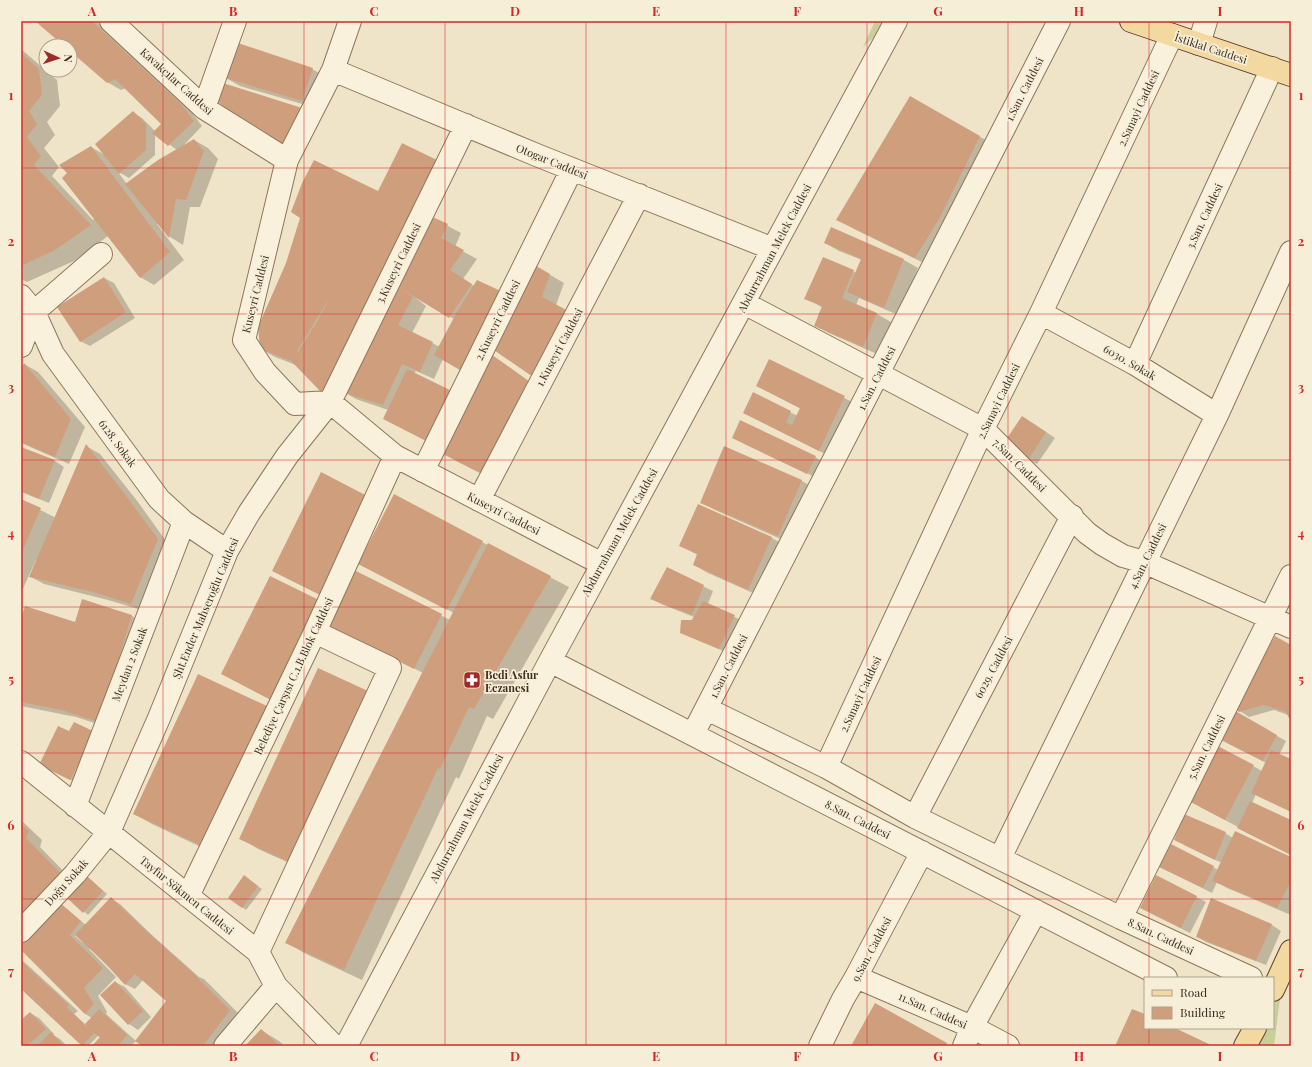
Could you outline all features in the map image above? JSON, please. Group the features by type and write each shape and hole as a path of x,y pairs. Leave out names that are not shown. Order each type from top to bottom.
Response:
{"main road":[{"name":"İstiklal Caddesi","path":"1131,21 1282,72"},
{"path":"1274,987 1291,951"},
{"path":"1245,1046 1254,1029"}],"street":[{"name":"Kavakçılar Caddesi","path":"112,21 204,108 287,160"},
{"path":"204,108 235,21"},
{"name":"Kuseyri Caddesi","path":"350,21 333,70 287,160 244,340 265,372 295,404 330,402 394,456 602,564"},
{"name":"Abdurrahman Melek Caddesi","path":"346,1046 602,564 896,21"},
{"name":"1.San. Caddesi","path":"693,734 1059,21"},
{"path":"1199,44 1206,21"},
{"name":"2.Sanayi Caddesi","path":"826,767 983,429 1041,312 1172,35"},
{"name":"Otogar Caddesi","path":"333,70 572,169 773,249"},
{"name":"3.San. Caddesi","path":"1135,364 1282,72"},
{"name":"3.Kuseyri Caddesi","path":"330,402 466,125"},
{"name":"2.Kuseyri Caddesi","path":"423,471 572,169"},
{"name":"1.Kuseyri Caddesi","path":"479,500 639,195"},
{"name":"4.San. Caddesi","path":"1000,858 1217,415 1283,290 1291,252"},
{"path":"21,346 28,304 100,254"},
{"name":"7.San. Caddesi","path":"744,303 983,429 1072,516 1087,533 1102,544 1123,556 1144,562 1291,627"},
{"name":"6128. Sokak","path":"28,304 53,354 158,499 184,522 227,551"},
{"name":"6030. Sokak","path":"1041,312 1135,364 1217,415"},
{"name":"Şht.Ender Mahseroğlu Caddesi","path":"109,832 159,718 227,551 249,513 287,456 330,402"},
{"name":"Belediye Çarşısı C.1.B.Blok Caddesi","path":"188,896 315,632 394,456"},
{"name":"6029. Caddesi","path":"915,817 1072,516"},
{"name":"Meydan 2 Sokak","path":"75,806 184,522"},
{"name":"5.San. Caddesi","path":"1121,918 1291,576"},
{"path":"258,952 390,668 315,632"},
{"name":"8.San. Caddesi","path":"550,661 1164,977"},
{"name":"8.San. Caddesi","path":"707,709 826,767 915,817 1121,918 1250,977"},
{"name":"Tayfur Sökmen Caddesi","path":"21,762 258,952 276,986 334,1046"},
{"name":"Doğu Sokak","path":"21,931 75,874 109,832"},
{"name":"9.San. Caddesi","path":"820,1046 843,999 922,852"},
{"path":"968,1037 1036,911"},
{"name":"11.San. Caddesi","path":"856,976 968,1037 1008,1046"},
{"path":"225,1046 276,986"}],"green space":[{"path":"875,21 892,21 863,47"},
{"path":"1284,968 1274,1046 1250,1046 1258,1029 1274,1029 1274,992"}],"building":[{"path":"35,21 92,21 181,104 194,121 168,146 152,133 161,124 115,79 107,83 78,58 78,38 55,38"},
{"path":"238,43 313,68 302,101 225,78"},
{"path":"21,53 38,68 38,78 40,78 42,95 29,111 37,124 27,137 41,156 34,165 91,225 55,250 21,266"},
{"path":"220,82 302,108 285,152 214,99"},
{"path":"910,96 980,136 939,219 915,258 836,220"},
{"path":"133,111 146,124 146,150 119,174 95,144"},
{"path":"194,139 204,151 186,200 176,199 169,238 125,184 158,160"},
{"path":"402,143 439,161 323,394 291,361 260,349 258,327 286,263 300,218 291,212 302,183 314,160 378,191","holes":["330,297 298,352 297,351"]},
{"path":"91,146 170,252 140,278 62,178 67,173 59,165"},
{"path":"426,214 448,224 441,238 464,250 450,270 472,284 449,318 398,287 413,297 398,325 433,342 420,372 402,364 383,405 341,392"},
{"path":"831,227 904,259 884,308 847,292 861,259 824,243"},
{"path":"823,257 854,270 842,298 877,313 863,347 814,326 822,306 804,299"},
{"path":"533,264 550,274 542,297 572,313 536,379 488,346"},
{"path":"104,277 126,312 80,342 57,307"},
{"path":"477,280 505,293 465,373 434,355 458,310"},
{"path":"488,352 534,385 486,476 441,453"},
{"path":"769,359 845,396 819,451 743,413 753,392 791,411 786,422 792,425 800,408 756,386"},
{"path":"24,363 71,419 55,457 21,442 21,370"},
{"path":"407,369 454,392 426,441 383,419"},
{"path":"1022,416 1046,432 1028,460 1003,444"},
{"path":"740,420 816,456 807,474 732,438"},
{"path":"86,444 158,539 131,604 93,592 29,577"},
{"path":"724,446 802,480 778,536 700,503"},
{"path":"21,447 55,460 39,499 21,491"},
{"path":"321,472 371,498 322,596 272,571"},
{"path":"394,494 483,541 447,610 358,564"},
{"path":"21,499 41,508 21,554"},
{"path":"698,504 772,537 748,590 693,565 697,554 679,546"},
{"path":"488,543 551,576 474,709 469,707 440,769 438,768 344,970 285,943"},
{"path":"667,567 704,585 692,615 650,599"},
{"path":"352,569 442,614 414,669 325,624"},
{"path":"270,576 321,601 271,700 221,674"},
{"path":"82,599 132,615 99,722 61,710 21,702 21,619 25,606 75,622"},
{"path":"703,601 735,615 719,649 680,633 681,620 692,620"},
{"path":"1275,636 1291,645 1291,719 1286,712 1264,705 1239,712 1234,708"},
{"path":"318,668 368,691 289,862 239,839"},
{"path":"198,674 267,706 202,846 133,814"},
{"path":"1232,709 1277,735 1263,761 1217,738"},
{"path":"74,722 95,732 70,780 39,765 58,726 69,731"},
{"path":"1214,744 1254,765 1225,820 1185,799"},
{"path":"1271,750 1291,759 1291,812 1251,793"},
{"path":"1250,801 1291,820 1291,855 1237,828"},
{"path":"1184,814 1226,832 1215,860 1174,840"},
{"path":"21,824 29,831 26,838 64,877 21,920"},
{"path":"1235,831 1291,857 1291,881 1277,908 1212,881"},
{"path":"1171,844 1214,866 1203,888 1159,867"},
{"path":"244,875 258,886 242,908 228,898"},
{"path":"1156,875 1197,896 1181,928 1140,908"},
{"path":"87,876 103,891 83,913 67,898"},
{"path":"111,897 190,970 230,1010 203,1046 142,1046 135,1041 166,1001 135,974 125,985 107,965 75,935"},
{"path":"1211,898 1272,924 1256,961 1196,937"},
{"path":"59,902 81,921 70,935 103,968 84,988 94,1004 85,1014 21,950 21,945"},
{"path":"21,961 69,1005 67,1007 88,1028 85,1024 99,1009 127,1035 118,1046 92,1046 100,1037 94,1033 82,1046 21,989"},
{"path":"115,981 143,1011 128,1025 100,995"},
{"path":"875,1003 947,1043 946,1046 851,1046"},
{"path":"1132,1009 1144,1014 1144,1029 1177,1029 1211,1045 1211,1046 1115,1046"},
{"path":"30,1012 46,1029 27,1046 21,1046 21,1020"},
{"path":"261,1029 280,1046 245,1046"},
{"path":"51,1032 64,1046 37,1046"}],"place":[{"name":"Bedi Asfur Eczanesi","path":"472,680"}]}
